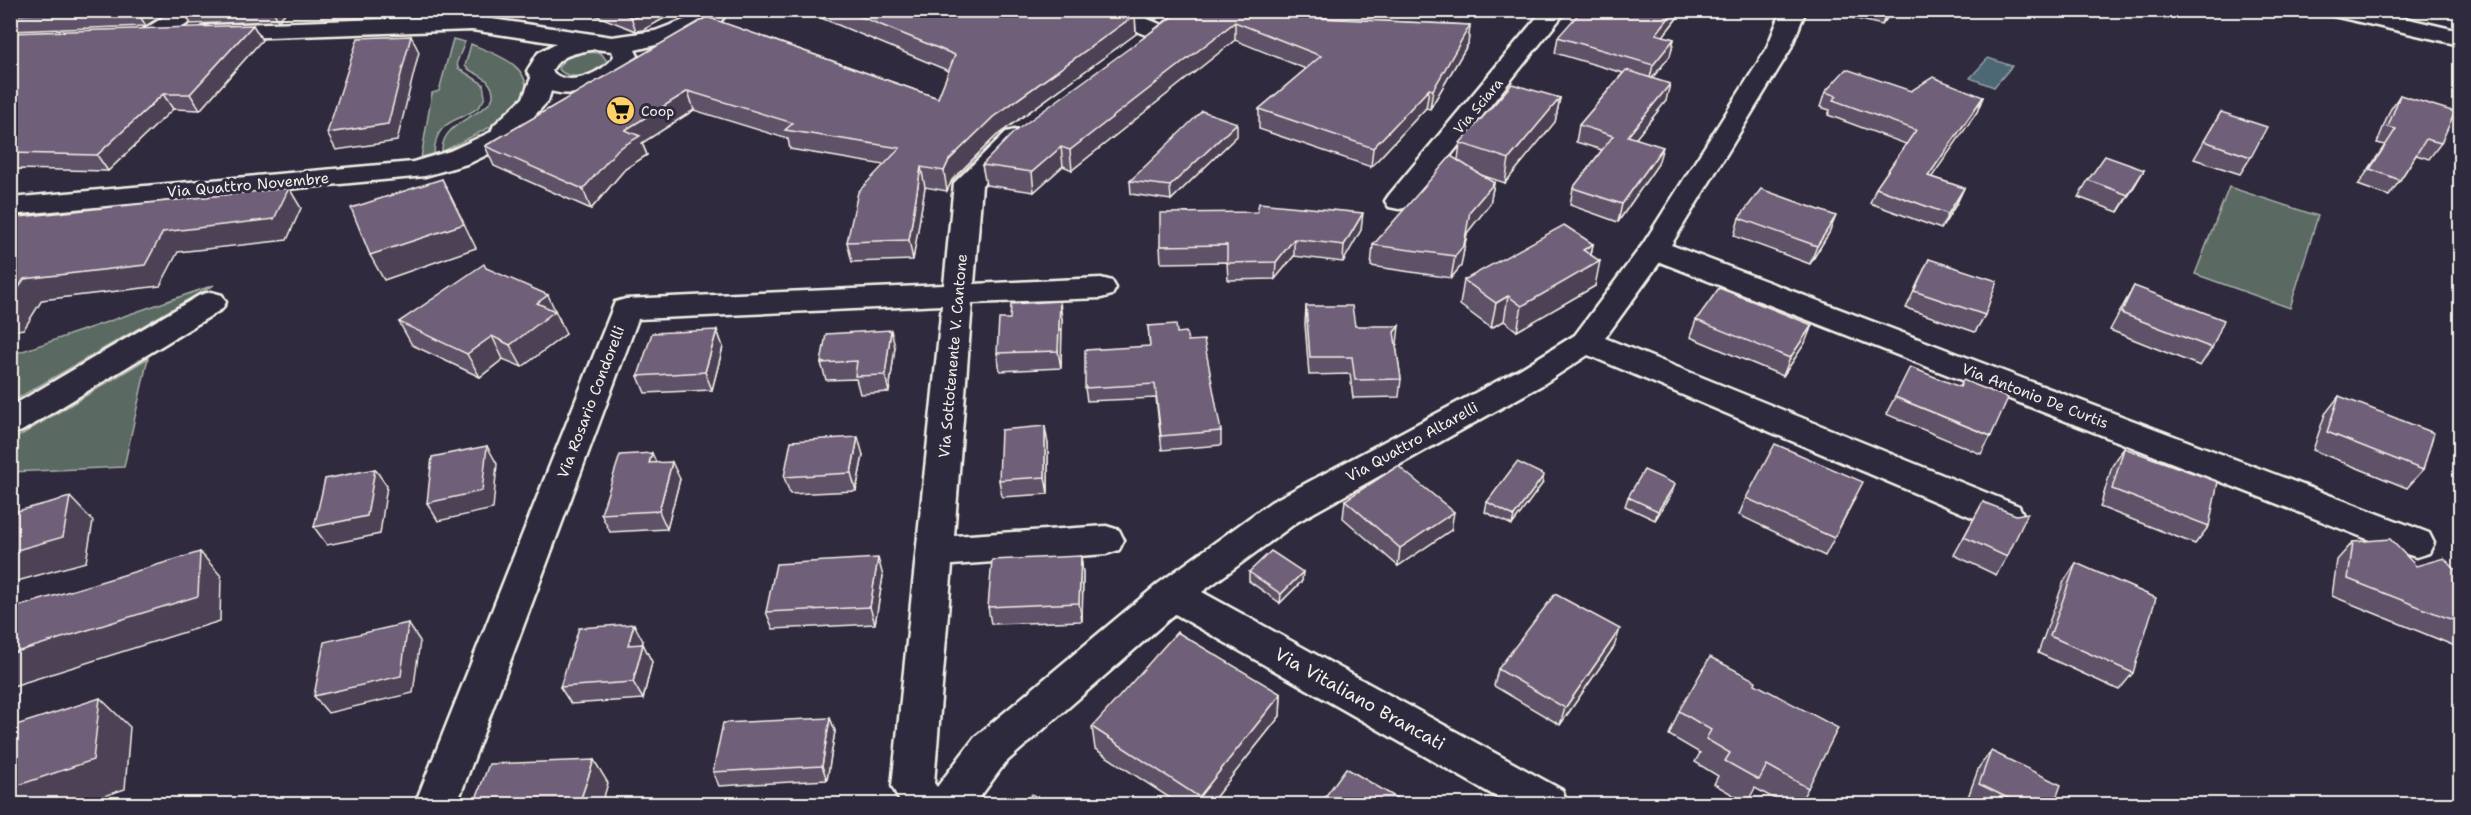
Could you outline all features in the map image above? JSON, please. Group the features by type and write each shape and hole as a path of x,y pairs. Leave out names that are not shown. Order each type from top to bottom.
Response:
{"street":[{"path":"192,10 139,35 472,23 606,43 622,49 626,56 623,65 591,90 483,147"},
{"path":"1104,10 1150,39 1181,16"},
{"name":"Via Sciara","path":"1399,201 1556,10"},
{"name":"Via Quattro Altarelli","path":"950,804 990,750 1172,594 1284,512 1531,377 1586,342 1654,249 1778,50 1794,10"},
{"path":"2337,10 2460,38"},
{"path":"407,24 478,35 529,60 552,83 566,86 591,83 636,65 718,14"},
{"path":"483,147 514,122 535,100 543,62 559,50 575,45 631,44 657,39 718,14"},
{"name":"Via Sottotenente V. Cantone","path":"924,804 913,786 968,183 1006,144 1035,123"},
{"name":"Via Quattro Novembre","path":"10,207 415,170 460,157 483,147"},
{"name":"Via Antonio De Curtis","path":"1654,249 2416,543"},
{"path":"958,296 1101,288"},
{"name":"Via Rosario Condorelli","path":"436,804 626,309 958,296"},
{"path":"10,423 211,302"},
{"path":"1586,342 2006,516"},
{"path":"935,552 1106,540"},
{"name":"Via Vitaliano Brancati","path":"1172,594 1547,804"}],"green space":[{"path":"453,39 465,42 457,62 458,68 483,84 485,97 472,112 447,124 436,140 434,155 421,158 432,93 439,91"},
{"path":"471,44 500,56 517,68 526,85 526,96 500,122 442,152 444,139 452,129 491,101 493,93 488,82 465,66"},
{"path":"583,52 601,53 607,61 597,70 576,76 563,73 558,68 566,58"},
{"path":"2229,187 2318,216 2290,308 2195,274"},
{"path":"214,285 11,402 11,355"},
{"path":"148,358 124,467 11,472 11,441"}],"water":[{"path":"1988,58 2012,66 1994,87 1970,78"}],"building":[{"path":"10,10 135,10 10,15"},
{"path":"613,10 649,10 638,17 631,17"},
{"path":"844,10 1124,10 1135,15 993,117 949,160 944,171 921,167 909,240 847,242 858,192 900,148 785,130 793,123 688,91 625,130 640,136 618,149 583,189 485,146 707,17 938,98 955,55"},
{"path":"1179,10 1249,10 1244,15 1258,15 1254,10 1281,10 1274,16 1470,25 1433,90 1429,89 1373,148 1259,109 1321,56 1235,22 1070,150 1061,147 1032,172 982,165 1014,132"},
{"path":"1582,10 1675,10 1656,34 1674,39 1653,65 1558,37"},
{"path":"253,25 190,94 163,94 97,155 10,153 10,33"},
{"path":"411,36 388,124 327,133 358,38"},
{"path":"1846,69 1911,91 1933,77 1983,97 1928,176 1964,188 1948,214 1876,188 1916,130 1833,100 1837,96 1825,92"},
{"path":"1626,70 1670,84 1628,136 1663,147 1622,204 1573,188 1613,136 1579,125"},
{"path":"1512,84 1560,98 1509,159 1460,143"},
{"path":"2400,95 2455,112 2441,143 2426,139 2400,180 2370,169 2396,129 2388,127"},
{"path":"1202,111 1237,123 1170,186 1130,181"},
{"path":"2221,112 2267,127 2251,157 2204,141"},
{"path":"1451,156 1494,183 1470,211 1464,245 1455,256 1373,245"},
{"path":"2105,156 2144,170 2128,195 2088,180"},
{"path":"442,179 464,224 370,255 351,208"},
{"path":"289,188 274,219 163,232 145,265 24,279 10,302 10,218"},
{"path":"1761,189 1836,216 1817,246 1739,218"},
{"path":"1259,203 1363,213 1344,245 1294,239 1276,262 1227,263 1227,245 1160,246 1160,213 1257,212"},
{"path":"1564,225 1593,244 1583,250 1600,261 1522,306 1508,296 1496,303 1464,280"},
{"path":"1929,259 1997,281 1985,315 1914,291"},
{"path":"484,264 486,268 548,295 537,303 555,311 510,345 492,336 467,354 399,322"},
{"path":"2134,286 2224,320 2212,348 2121,313"},
{"path":"1719,288 1812,325 1790,358 1696,320"},
{"path":"1060,301 1058,351 997,353 999,319 1010,319 1011,304"},
{"path":"1306,306 1352,306 1355,326 1399,326 1394,332 1401,379 1355,380 1352,357 1310,357"},
{"path":"1176,324 1177,333 1186,332 1188,341 1204,340 1221,431 1161,436 1155,384 1085,388 1085,350 1150,346 1148,326"},
{"path":"717,330 705,372 638,376 652,333"},
{"path":"891,330 885,375 855,376 857,361 821,363 826,334"},
{"path":"1910,367 1960,387 1963,380 2008,398 1991,436 1895,397"},
{"path":"2339,396 2434,433 2423,470 2327,432"},
{"path":"1045,426 1045,477 999,480 1001,430"},
{"path":"858,437 851,473 784,477 791,441"},
{"path":"1775,444 1863,482 1834,538 1746,498"},
{"path":"487,446 482,491 427,503 432,457"},
{"path":"2124,448 2218,482 2209,526 2112,489"},
{"path":"652,453 649,463 672,462 659,511 601,514 620,455"},
{"path":"1517,462 1544,475 1514,516 1487,502"},
{"path":"1398,466 1454,512 1400,548 1345,500"},
{"path":"375,469 367,516 314,527 325,479"},
{"path":"1644,470 1675,484 1658,511 1628,497"},
{"path":"70,497 63,537 10,552 10,513"},
{"path":"1983,502 2016,515 2028,513 2007,557 1964,537"},
{"path":"2390,539 2416,566 2444,558 2460,574 2460,623 2348,579 2353,542"},
{"path":"1271,551 1303,572 1281,594 1249,572"},
{"path":"200,552 198,596 10,654 10,609"},
{"path":"1081,556 1079,603 988,607 992,560"},
{"path":"878,558 870,607 766,612 776,564"},
{"path":"2076,563 2156,598 2133,673 2050,636"},
{"path":"1555,594 1620,629 1565,708 1498,669"},
{"path":"408,623 401,676 314,696 324,642"},
{"path":"634,624 628,645 643,644 633,682 560,687 579,628"},
{"path":"1177,632 1281,694 1199,797 1092,727"},
{"path":"1710,657 1838,728 1808,788 1767,765 1759,780 1725,761 1730,753 1706,739 1711,730 1679,711"},
{"path":"100,698 93,760 10,788 10,727"},
{"path":"830,718 822,766 713,772 723,723"},
{"path":"1991,751 2061,785 2054,804 2020,804 1979,784"},
{"path":"594,760 579,804 474,804 489,764"},
{"path":"1346,768 1407,804 1320,804"},
{"path":"1032,794 1047,804 1023,804"}],"place":[{"name":"Coop","path":"620,111"}]}
